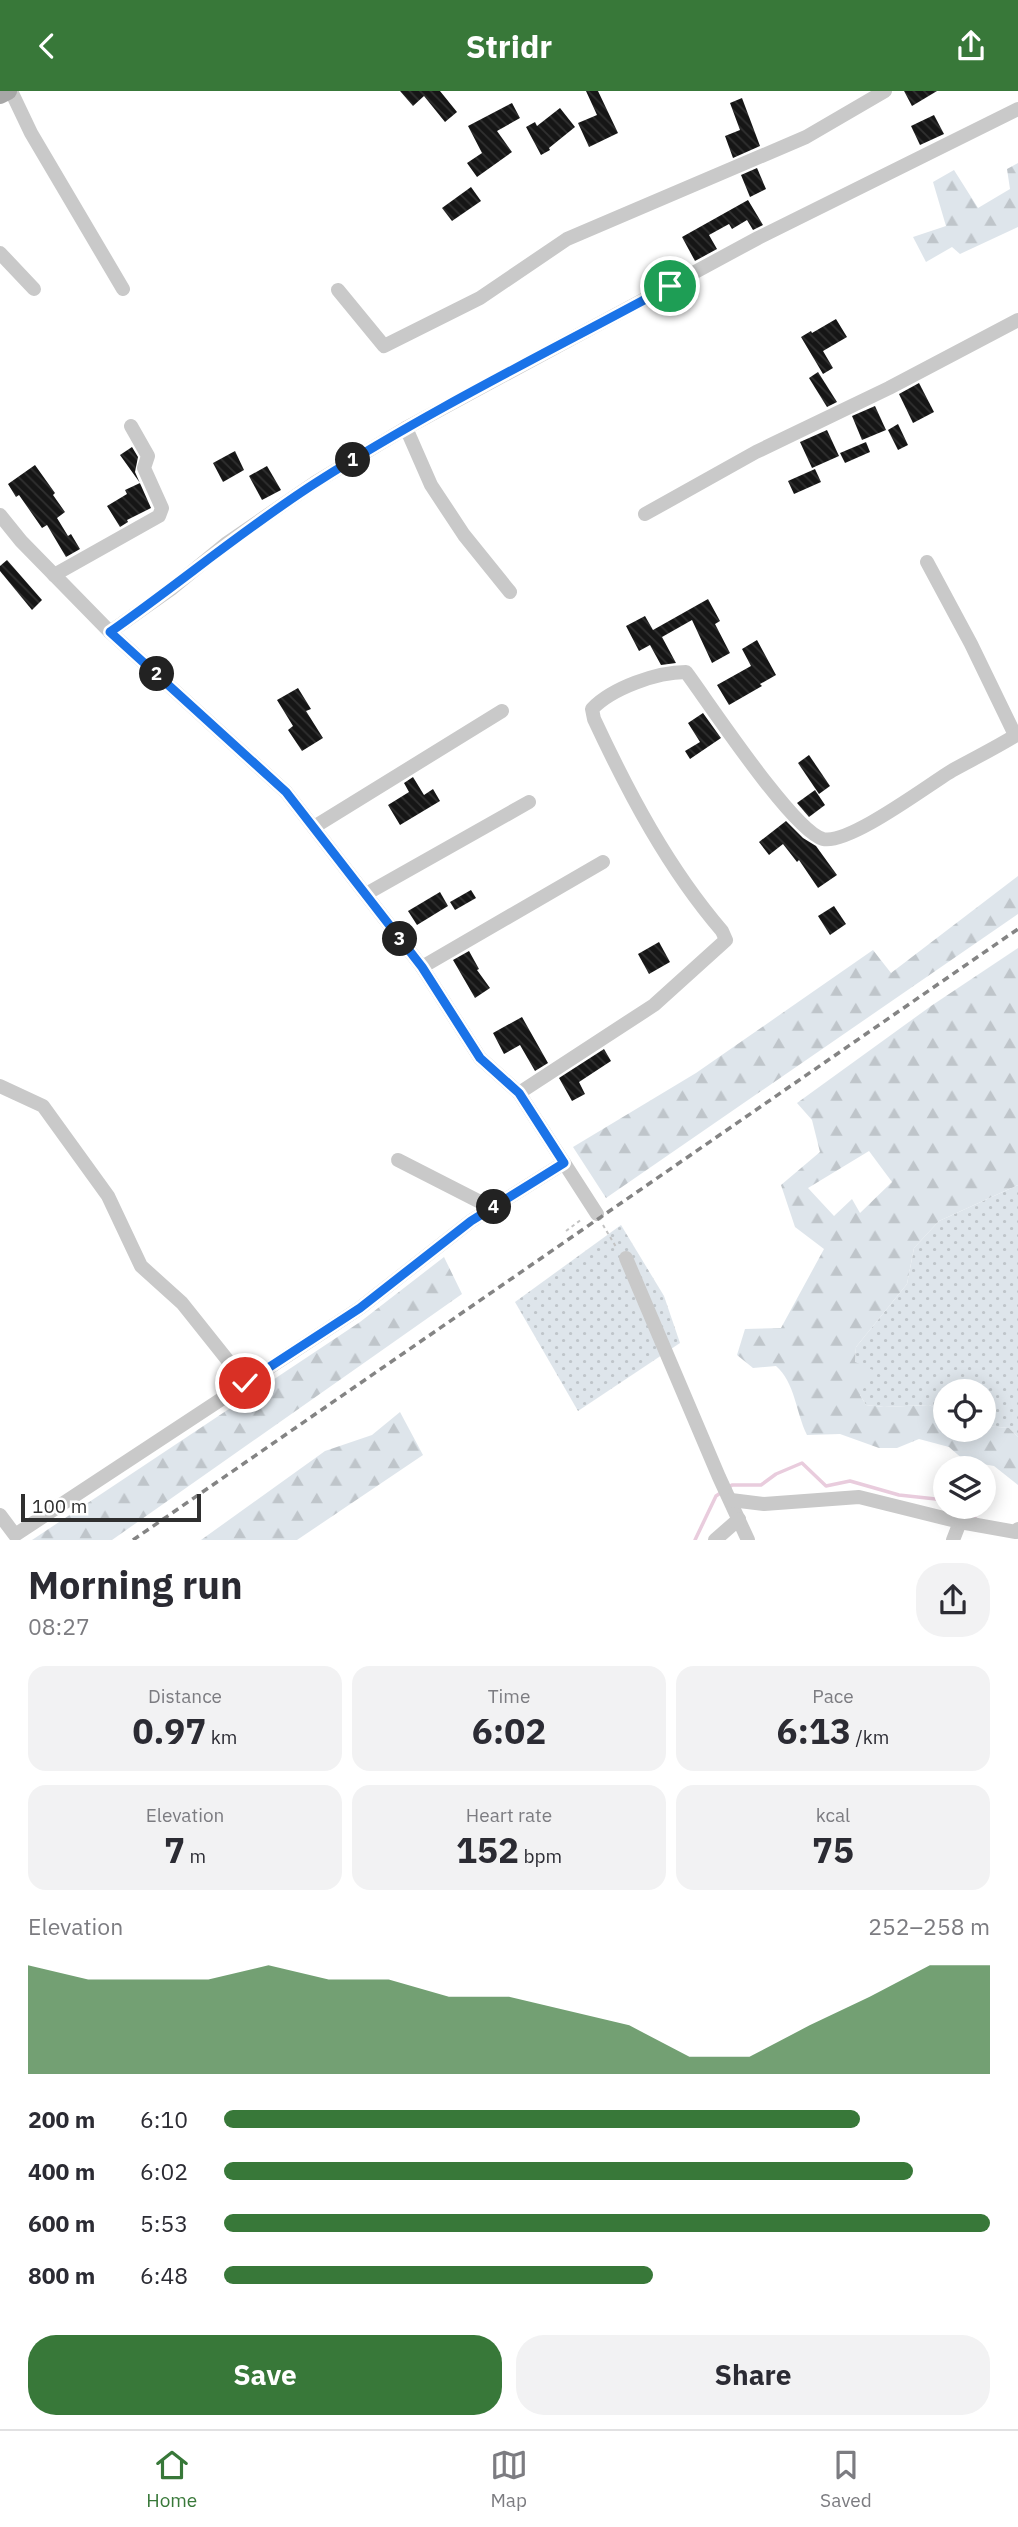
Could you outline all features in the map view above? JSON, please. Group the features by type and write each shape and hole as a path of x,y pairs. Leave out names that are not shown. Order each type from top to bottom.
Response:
{"main road":[{"path":"0,95 9,91"}],"street":[{"path":"9,91 123,289"},
{"path":"338,290 384,347 480,298 567,239 806,138 885,91"},
{"path":"110,632 171,589 227,543 316,482 406,428 758,238 1018,109"},
{"path":"0,253 34,289"},
{"path":"645,514 756,452 889,388 1018,320"},
{"path":"54,575 159,516 162,508 144,468 148,456 131,426"},
{"path":"406,428 431,485 464,535 510,592"},
{"path":"0,515 5,532 286,792 422,967 480,1058 519,1093 597,1214"},
{"path":"519,1093 654,1005 726,940 646,824 594,719 592,709 598,702 662,673 686,672 786,807 816,835 832,840 867,825 953,770 1017,735 926,562"},
{"path":"314,827 502,711"},
{"path":"366,894 529,802"},
{"path":"422,967 603,862"},
{"path":"0,1086 43,1106 108,1196 141,1266 182,1303 245,1383"},
{"path":"398,1160 492,1208"},
{"path":"0,1515 15,1535 360,1308 471,1221 564,1163"},
{"path":"626,1258 748,1540"},
{"path":"731,1500 764,1504 859,1497 960,1522 1016,1532 1018,1529"},
{"path":"715,1540 739,1519"},
{"path":"953,1540 960,1522"}],"path":[{"path":"566,1231 573,1226"},
{"path":"606,1230 626,1258"}],"green space":[{"path":"1018,163 1018,227 960,254 952,247 926,262 913,237 946,226 933,182 954,170 978,208 1010,189 1007,169"},
{"path":"1018,876 1018,914 606,1198 573,1147 696,1073 873,950 891,973"},
{"path":"1018,948 1018,1185 939,1221 914,1248 907,1284 856,1347 855,1362 873,1370 860,1395 866,1405 933,1407 933,1442 996,1442 996,1427 1009,1428 1018,1437 1018,1485 996,1468 996,1456 959,1456 949,1447 919,1439 897,1448 879,1448 840,1434 807,1435 787,1380 776,1366 753,1368 737,1355 745,1329 781,1328 824,1249 795,1227 781,1185 820,1152 812,1120 797,1103 931,1006","holes":["869,1151 892,1182 860,1213 852,1199 834,1216 808,1188"]},
{"path":"1018,1185 1018,1437 1009,1428 996,1427 996,1379 933,1379 933,1407 866,1405 860,1395 855,1363 856,1347 907,1284 914,1248 939,1221"},
{"path":"621,1225 664,1296 680,1343 578,1411 515,1302"},
{"path":"444,1257 462,1294 112,1540 32,1540 360,1322"},
{"path":"400,1412 423,1455 297,1540 201,1540 325,1451 372,1435"}],"building":[{"path":"400,91 440,91 457,112 445,122 424,96 413,106"},
{"path":"586,91 598,91 618,133 589,147 578,123 597,115"},
{"path":"904,91 937,91 912,106"},
{"path":"742,98 760,146 733,158 725,136 740,130 730,103"},
{"path":"512,103 520,118 497,131 512,152 477,177 467,163 482,153 468,126"},
{"path":"560,108 575,127 541,155 526,127 535,122 537,126"},
{"path":"934,115 944,134 920,145 911,126"},
{"path":"757,168 766,189 750,197 741,175"},
{"path":"471,187 481,201 452,221 442,208"},
{"path":"748,200 763,225 753,230 747,220 732,229 729,224 709,235 717,249 695,261 682,237"},
{"path":"836,319 847,337 823,351 833,368 823,374 801,337"},
{"path":"818,372 837,402 827,407 809,378"},
{"path":"919,383 934,412 913,423 899,394"},
{"path":"875,406 886,430 862,440 852,416"},
{"path":"898,424 908,445 898,450 888,430"},
{"path":"827,430 839,456 812,468 800,442"},
{"path":"866,442 870,452 845,463 840,453"},
{"path":"132,447 138,457 135,472 140,483 120,455"},
{"path":"235,451 244,470 223,482 213,463"},
{"path":"35,465 65,512 57,518 80,549 66,557 47,525 42,528 8,484"},
{"path":"267,466 281,490 262,500 249,476"},
{"path":"815,469 821,482 794,494 788,481"},
{"path":"140,483 151,508 127,520 128,522 120,527 107,506 127,494 125,490"},
{"path":"7,560 42,600 32,610 0,571 0,566"},
{"path":"708,599 720,621 715,624 730,653 712,663 692,620 662,637 676,663 661,665 650,645 639,651 626,626 645,616 653,630"},
{"path":"757,640 776,675 729,705 717,685 751,666 742,649"},
{"path":"298,688 311,709 306,711 323,738 302,751 288,730 293,726 277,700"},
{"path":"703,713 721,738 690,759 685,751 700,742 688,723"},
{"path":"809,755 830,786 819,794 798,763"},
{"path":"413,777 424,795 433,789 440,801 400,825 388,805 409,792 404,783"},
{"path":"815,790 825,805 809,817 797,803"},
{"path":"786,821 803,838 816,846 837,875 818,888 799,860 797,862 783,844 769,855 759,842"},
{"path":"471,890 476,898 455,910 450,902"},
{"path":"440,892 448,906 417,925 408,911"},
{"path":"834,906 846,924 830,935 818,916"},
{"path":"659,942 670,962 649,974 638,954"},
{"path":"469,951 479,969 477,970 490,988 475,998 453,960"},
{"path":"522,1017 548,1063 535,1071 520,1045 504,1054 493,1033"},
{"path":"604,1049 611,1061 579,1082 585,1094 572,1101 559,1078"}],"waterway":[{"path":"728,1488 732,1485 761,1485 776,1474 802,1463 826,1486 850,1481 899,1495 933,1499"},
{"path":"695,1540 716,1496 722,1492"}],"railway":[{"path":"133,1540 1018,929"}],"route":[{"path":"245,1383 360,1308 471,1221 564,1163 519,1093 480,1058 422,967 286,792 110,632 171,589 227,543 316,482 406,428 670,286"}]}
